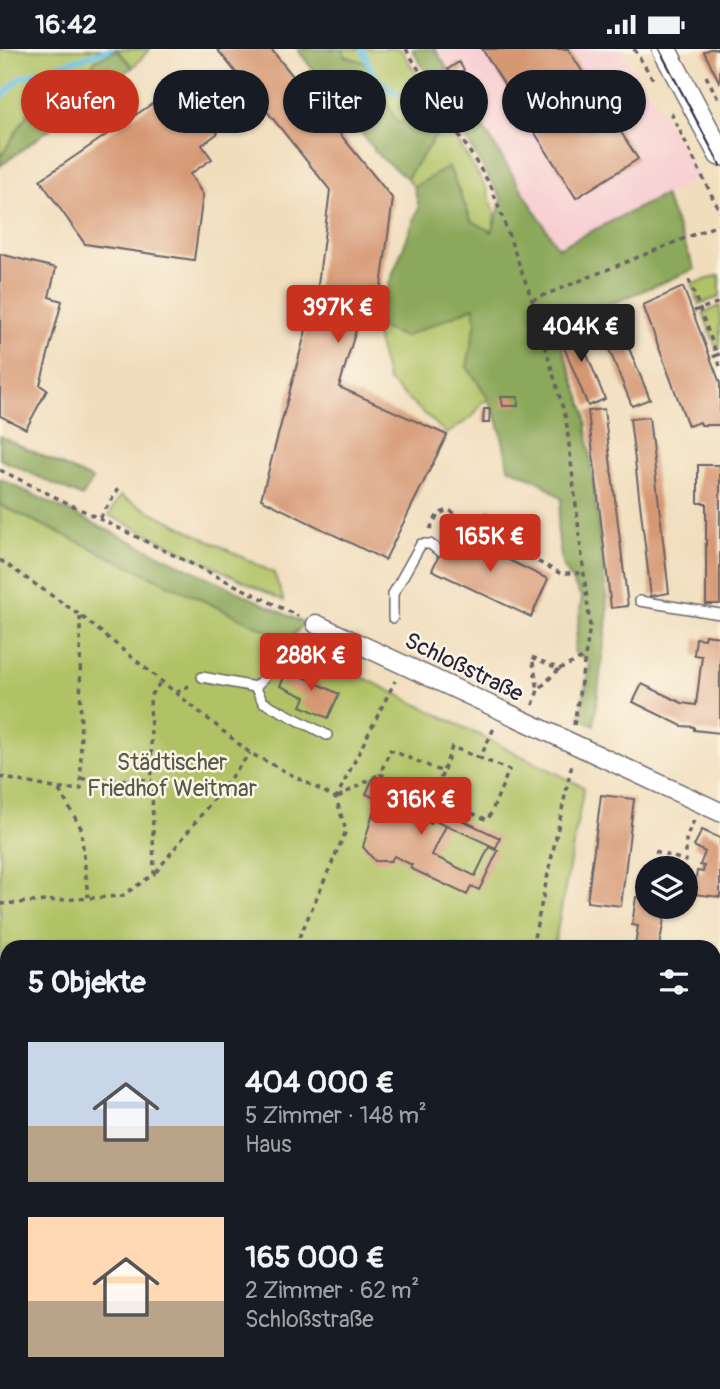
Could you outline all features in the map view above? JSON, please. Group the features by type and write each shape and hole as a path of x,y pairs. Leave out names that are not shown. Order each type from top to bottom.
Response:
{"main road":[{"path":"664,49 720,154"}],"street":[{"name":"Schloßstraße","path":"316,624 720,812"}],"lane":[{"path":"393,618 393,594 421,544 430,544 439,551"},
{"path":"639,601 720,614"},
{"path":"255,687 295,647"},
{"path":"202,677 255,687"},
{"path":"255,687 263,702 327,735"}],"path":[{"path":"406,49 491,186 532,300 566,418 590,626 574,725 576,747 534,940"},
{"path":"634,49 658,86"},
{"path":"669,109 720,212"},
{"path":"532,300 720,225"},
{"path":"689,280 697,310 720,366"},
{"path":"697,310 720,302"},
{"path":"0,470 316,624"},
{"path":"100,518 118,488"},
{"path":"476,535 488,509"},
{"path":"422,532 431,529 438,514 448,510 533,550 528,559 560,573 584,573"},
{"path":"0,560 80,615 160,683 250,753 336,798"},
{"path":"0,777 59,789 81,789 80,615"},
{"path":"538,690 533,657 559,669"},
{"path":"533,705 538,690 559,669 585,657"},
{"path":"298,940 346,831 336,798 403,665"},
{"path":"155,874 150,696 160,683"},
{"path":"480,758 501,712"},
{"path":"380,774 433,797 488,820 509,770 452,747 433,797"},
{"path":"336,798 380,774 390,750 443,772"},
{"path":"0,904 122,896 155,874 250,753"},
{"path":"81,779 152,780"},
{"path":"59,789 81,828 88,897"},
{"path":"655,851 686,861 686,838 701,804"}],"shaded area":[{"path":"436,49 620,49 634,70 502,70 502,133 646,133 646,87 698,178 558,249 487,133 488,70 449,70"}],"green space":[{"path":"0,49 150,49 133,67 117,50 95,60 90,70 21,70 21,124 0,158"},
{"path":"297,49 343,49 345,56 366,63 370,70 313,70"},
{"path":"343,49 401,49 414,70 400,70 400,124 386,102 386,70 369,70 366,64 345,56"},
{"path":"412,49 435,49 448,70 425,70"},
{"path":"117,50 133,67 129,70 91,70 95,60"},
{"path":"386,101 398,124 400,123 400,133 437,133 407,178 379,156 361,133 386,133"},
{"path":"21,124 21,133 44,133 0,166 0,158"},
{"path":"437,133 453,133 487,189 495,215 492,232 471,220 449,168 414,187 407,178"},
{"path":"462,133 487,133 558,248 664,195 695,269 555,327 585,411 608,612 594,725 580,718 590,663 574,652 582,598 562,564 557,526 562,499 542,483 508,467 495,414 484,391 467,367 476,322 474,307 404,337 373,325 419,207 414,187 449,167 471,220 492,232 502,199"},
{"path":"720,275 720,297 699,304 692,284"},
{"path":"474,306 476,322 467,367 491,400 483,402 473,416 447,434 388,381 373,325 404,336"},
{"path":"720,306 720,349 717,350 703,313"},
{"path":"0,436 93,480 82,497 0,459"},
{"path":"0,479 304,623 289,641 0,505"},
{"path":"120,496 274,573 284,601 109,515"},
{"name":"Städtischer Friedhof Weitmar","path":"0,505 213,603 584,787 555,940 0,940"}],"building":[{"path":"217,49 271,49 288,70 283,70 283,131 269,114 269,70 234,70"},
{"path":"482,49 568,49 581,70 502,70 502,81"},
{"path":"720,49 720,83 704,52"},
{"path":"459,62 464,70 449,70"},
{"path":"153,103 153,133 218,133 202,145 212,159 190,174 203,195 194,260 85,244 40,180 109,133 139,133 139,113"},
{"path":"284,133 339,133 393,199 380,294 367,293 339,387 447,435 385,560 261,499 318,285 330,190"},
{"path":"535,133 621,133 638,159 576,198"},
{"path":"0,254 56,268 49,297 62,301 40,385 47,390 26,429 0,416"},
{"path":"683,287 720,383 720,425 701,425 700,422 688,426 643,305"},
{"path":"574,322 605,399 588,406 557,330"},
{"path":"618,322 650,399 632,406 601,329"},
{"path":"501,397 518,397 518,406 503,406"},
{"path":"484,409 490,409 489,423 483,423"},
{"path":"604,409 628,606 611,608 588,411"},
{"path":"649,417 669,593 651,596 630,419"},
{"path":"698,465 720,465 720,604 706,604 706,503 698,503"},
{"path":"450,532 548,579 531,617 432,570"},
{"path":"705,635 720,637 720,733 682,726 633,702 642,684 682,703 696,705 702,656 694,655 696,638 704,639"},
{"path":"288,669 339,694 328,718 301,706 305,697 280,686"},
{"path":"373,778 500,838 496,848 429,817 427,822 431,824 433,820 446,826 432,855 475,876 489,847 498,851 479,890 471,886 467,895 410,868 412,865 394,856 391,861 375,861 363,847 377,799 366,794"},
{"path":"601,795 634,799 621,906 587,902"},
{"path":"702,830 720,838 720,897 698,894 698,871 703,872 704,866 700,865 705,852 694,846"},
{"path":"635,904 635,919 664,919 660,940 636,940 638,926 632,925"}],"waterway":[{"path":"0,98 20,78 110,49"},
{"path":"362,49 375,77 397,94"}],"tram line":[{"path":"659,49 720,165"}]}
